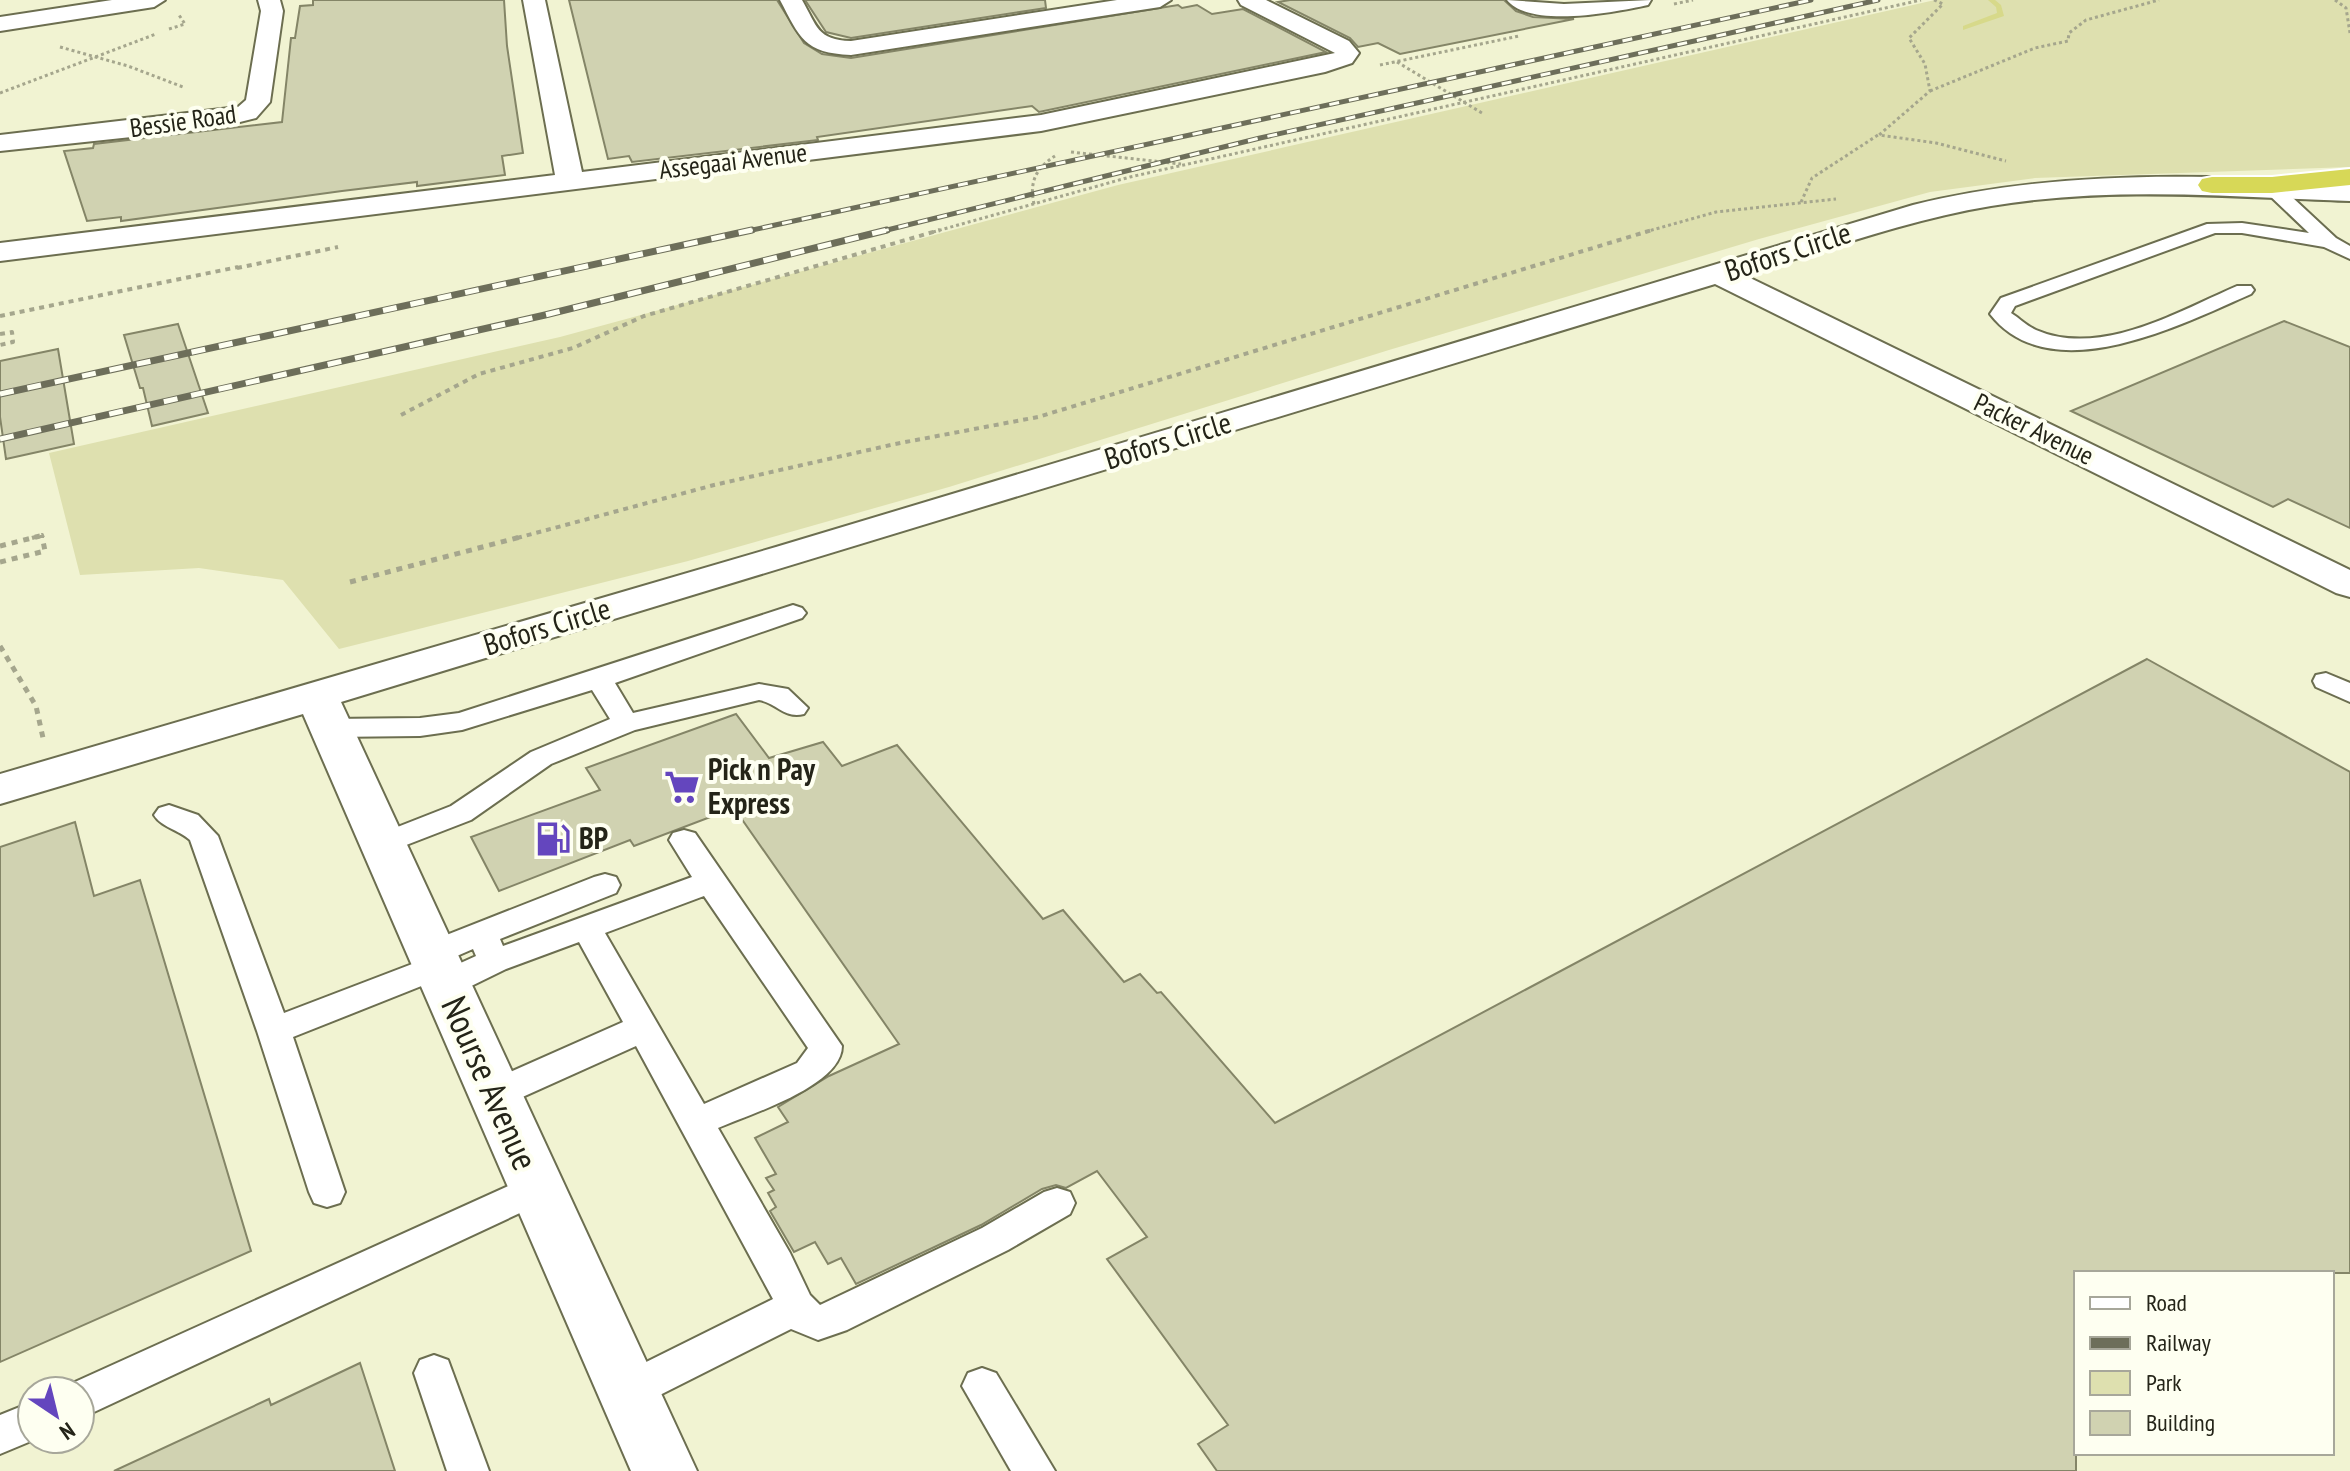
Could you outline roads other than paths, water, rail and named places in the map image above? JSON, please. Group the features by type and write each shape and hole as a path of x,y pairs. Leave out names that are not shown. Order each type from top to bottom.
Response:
{"highway":[{"path":"2212,185 2272,185 2350,177"}],"street":[{"path":"0,24 154,0"},
{"name":"Bessie Road","path":"0,143 216,120 247,113 258,102 272,11 269,0"},
{"path":"534,0 570,181"},
{"path":"791,0 812,40 826,46 851,48 1160,0"},
{"name":"Assegaai Avenue","path":"0,252 1041,123 1325,65 1344,58 1347,53 1341,46 1249,0"},
{"path":"1518,0 1544,9 1570,12 1640,0"},
{"name":"Bofors Circle","path":"0,789 324,712 1882,222 1958,202 2076,188 2212,185 2350,193"},
{"name":"Packer Avenue","path":"1719,274 2350,585"},
{"name":"Nourse Avenue","path":"324,712 664,1471"}],"lane":[{"path":"2274,190 2343,248"},
{"path":"2244,290 2124,339 2097,345 2071,346 2045,339 2010,325 2000,314 2008,302 2213,228 2242,228 2343,248"},
{"path":"324,712 420,727 462,721 599,679 793,613"},
{"path":"599,679 626,723"},
{"path":"383,844 461,813 541,758 626,723 739,694 759,692 778,695 794,708"},
{"path":"169,815 188,822 203,836 274,1031 327,1192"},
{"path":"684,840 825,1046 825,1056 809,1072 696,1123"},
{"path":"488,947 588,930 711,882"},
{"path":"274,1031 488,947 605,885"},
{"path":"588,930 782,1273 796,1307 805,1317 818,1323 833,1318 995,1239 1057,1203"},
{"path":"495,1094 643,1028"},
{"path":"96,1392 537,1188"},
{"path":"628,1391 796,1307"},
{"path":"434,1373 468,1471"},
{"path":"982,1386 1034,1471"}],"waterway":[{"path":"1966,28 2001,14 1999,6 1991,0"}],"railway":[{"path":"743,232 1811,0"},
{"path":"879,232 1260,138 1878,0"},
{"path":"0,394 752,230"},
{"path":"0,439 545,315 887,230"}],"place":[{"name":"Pick n Pay Express","path":"682,787"},
{"name":"BP","path":"553,839"}]}
